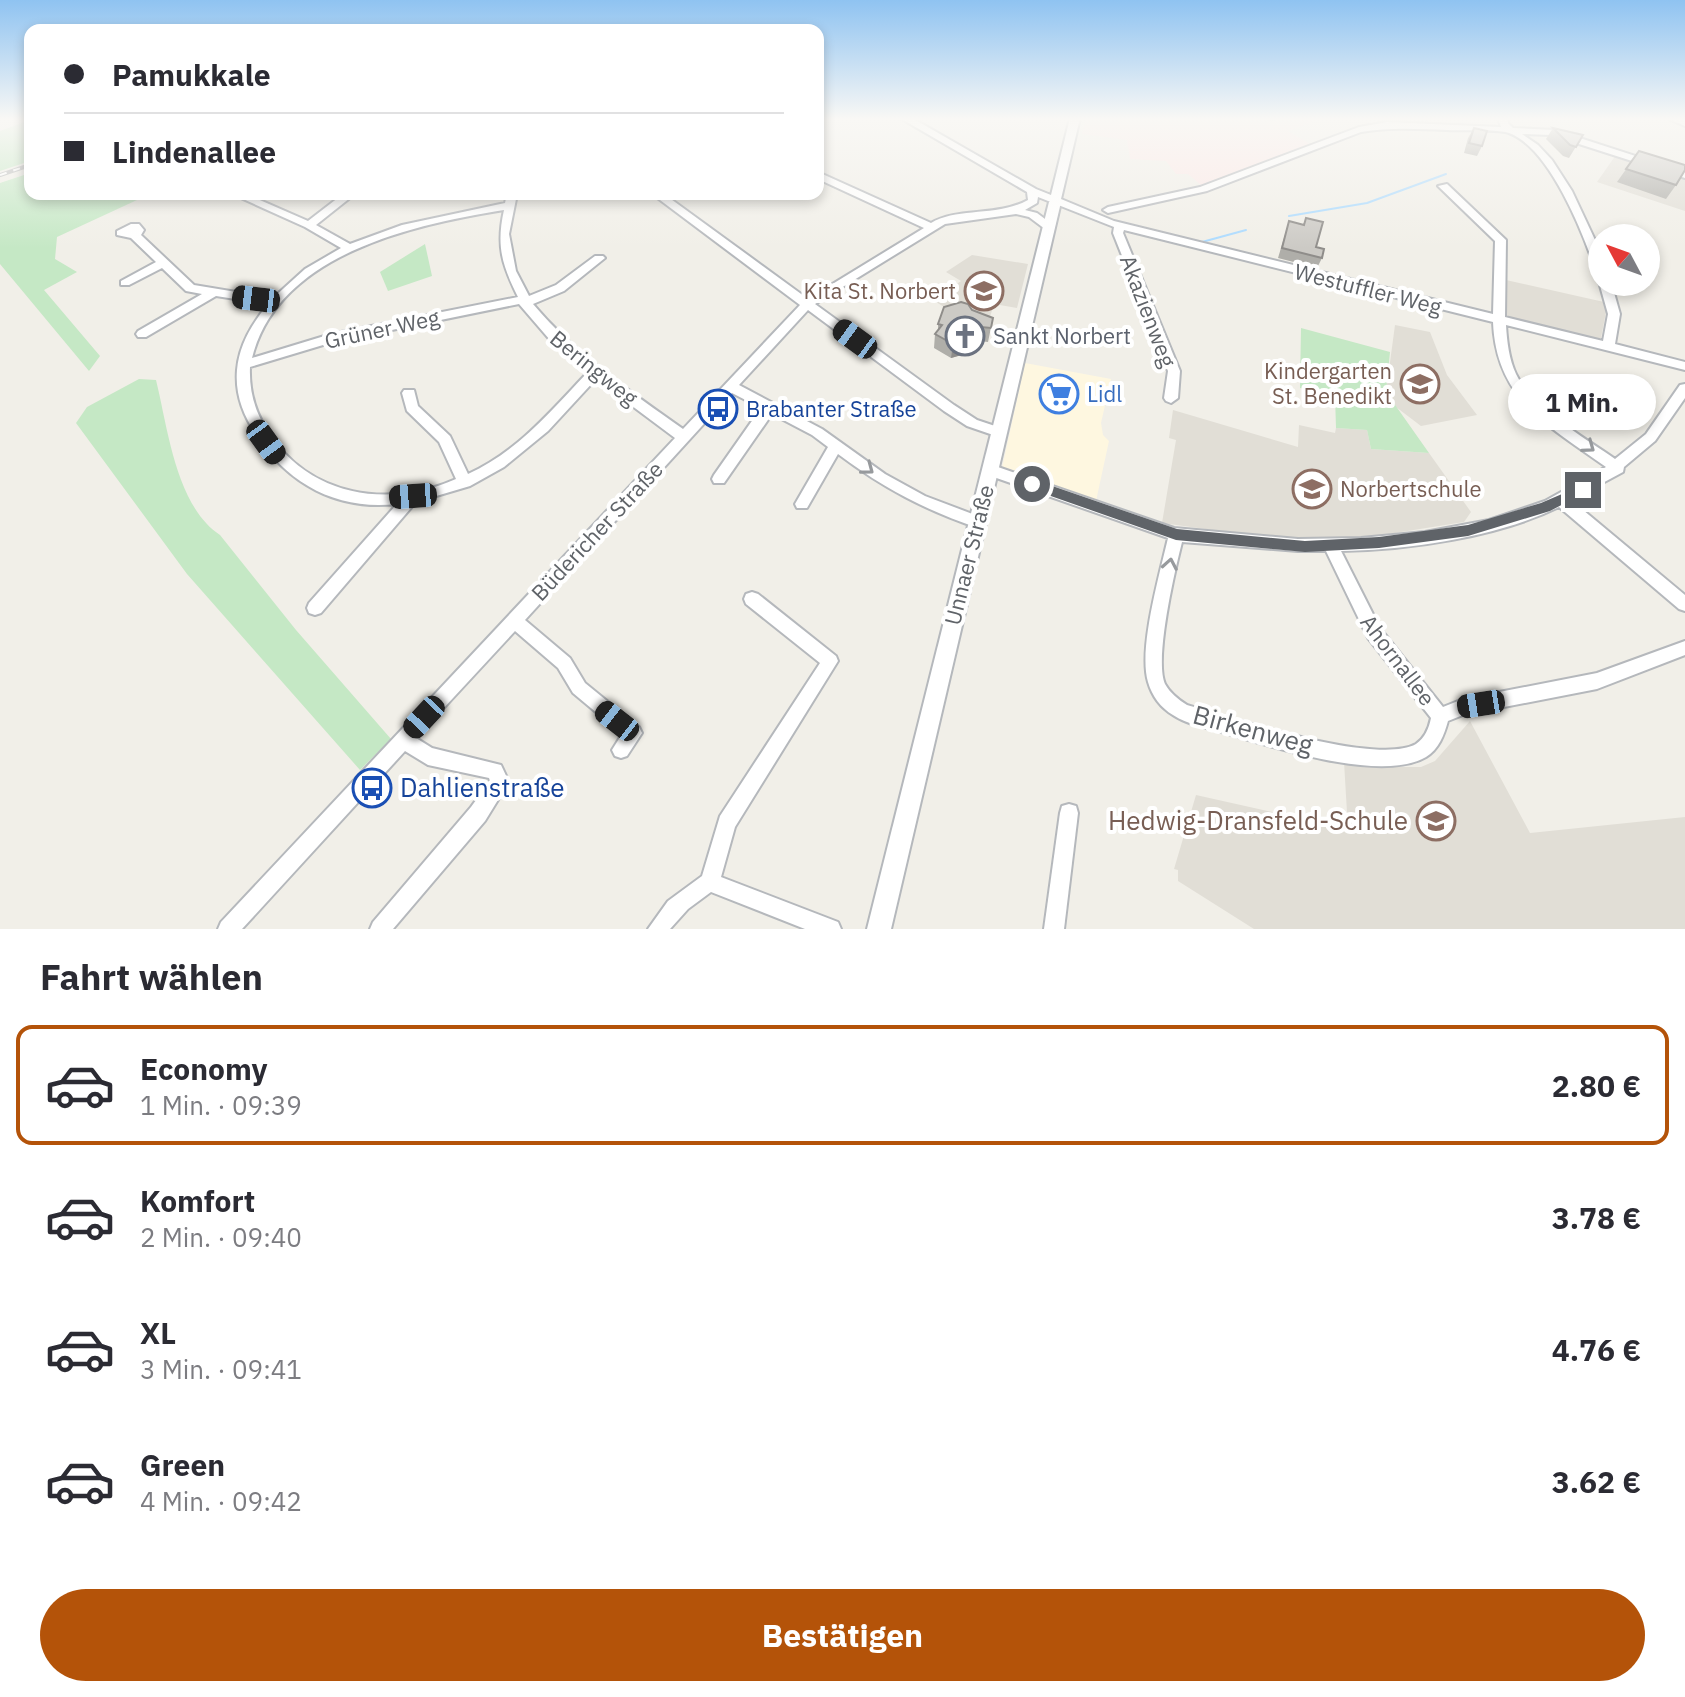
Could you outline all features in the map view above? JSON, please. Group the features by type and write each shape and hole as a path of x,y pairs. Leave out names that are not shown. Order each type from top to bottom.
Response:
{"street":[{"name":"Westuffler Weg","path":"979,161 1055,202 1120,226 1685,366"},
{"name":"Unnaer Straße","path":"879,929 1064,161"},
{"path":"1108,210 1203,189 1279,161"},
{"path":"1546,161 1588,237"},
{"path":"1644,161 1685,175"},
{"path":"824,178 931,227"},
{"path":"1018,184 1035,186 1059,182"},
{"path":"1443,186 1501,240 1503,351 1511,377 1559,425 1618,468"},
{"path":"1015,211 1033,201 1032,191"},
{"path":"251,200 309,225 351,249"},
{"path":"309,225 342,200"},
{"path":"510,200 422,222 351,249 306,276 277,302 253,334 242,380 251,413 266,442 291,472 316,488 345,496 413,496 465,482 526,443 595,372"},
{"name":"Beringweg","path":"510,200 506,253 524,302 559,343 684,437"},
{"path":"665,200 949,408 972,423 999,432"},
{"path":"1015,211 1033,215 1049,227"},
{"name":"Büdericher Straße","path":"228,929 807,304 931,227 953,218 1015,211"},
{"name":"Akazienweg","path":"1120,226 1118,233 1174,371 1171,398"},
{"path":"135,236 190,288 277,302"},
{"name":"Grüner Weg","path":"244,365 331,338 524,302 560,288 599,258"},
{"path":"125,283 163,263"},
{"path":"142,334 212,293"},
{"path":"1608,348 1614,314 1609,296"},
{"path":"730,386 836,445 893,485 978,522"},
{"path":"990,470 1176,534 1281,545 1331,546 1468,530 1562,501 1618,468 1656,436 1685,388"},
{"path":"409,393 412,408 445,439 465,482"},
{"path":"719,479 770,406"},
{"path":"802,504 836,445"},
{"path":"315,608 413,496"},
{"path":"1562,501 1685,604"},
{"name":"Birkenweg","path":"1176,534 1155,679 1165,698 1183,712 1298,745 1353,755 1407,756 1423,750 1435,738 1440,716"},
{"name":"Ahornallee","path":"1331,546 1374,633 1440,716 1463,707 1597,681 1685,648"},
{"path":"658,929 669,912 690,893 710,882 727,823 830,661 752,599"},
{"path":"514,620 564,663 579,688 633,733 621,750"},
{"path":"380,929 478,814 500,782 495,771 428,756 404,740"},
{"path":"1054,929 1069,813"},
{"path":"710,882 831,929"}],"shaded area":[{"path":"1166,161 1264,161 1201,185 1188,174 1176,174"},
{"path":"1611,161 1645,161 1685,175 1685,211 1597,182"},
{"name":"Kita St. Norbert","path":"972,255 1028,264 1017,308 994,304 990,317 944,307 933,300 961,281 946,272"},
{"path":"1506,280 1604,302 1606,312 1601,338 1596,341 1505,319"},
{"name":"Kindergarten St. Benedikt","path":"1395,325 1430,332 1447,375 1477,415 1421,426 1396,407 1386,392"},
{"path":"1025,363 1111,379 1101,423 1103,435 1109,441 1096,501 1002,468"},
{"name":"Norbertschule","path":"1173,410 1298,447 1299,425 1335,433 1336,428 1367,430 1371,449 1429,453 1471,512 1464,522 1351,540 1285,540 1162,523 1176,440 1169,438"},
{"name":"Hedwig-Dransfeld-Schule","path":"1470,721 1530,833 1685,817 1685,929 1254,929 1178,881 1178,870 1174,869 1196,795 1348,829 1344,762 1382,767 1421,767 1435,761"}],"green space":[{"path":"0,161 24,161 24,163 0,171"},
{"path":"24,175 24,200 137,200 57,237 55,259 77,272 44,290 100,356 89,371 0,264 0,183"},
{"path":"425,244 432,276 388,291 380,272"},
{"path":"1301,328 1390,352 1386,392 1429,453 1371,449 1367,430 1336,428 1335,396 1300,388"},
{"path":"139,379 156,380 176,465 193,505 391,739 360,770 187,574 76,423 87,407"}],"building":[{"path":"1632,161 1673,161 1685,165 1676,185 1626,169"},
{"path":"1306,218 1323,222 1316,247 1324,249 1322,258 1282,248 1289,221 1304,225"},
{"path":"961,302 993,318 991,328 971,326 967,340 953,344 935,334 942,325 938,324 944,307"}],"waterway":[{"path":"1289,216 1367,203 1446,174"},
{"path":"1202,242 1246,230"}],"railway":[{"path":"0,175 24,167"}],"place":[{"name":"Kita St. Norbert","path":"984,291"},
{"name":"Sankt Norbert","path":"965,336"},
{"name":"Kindergarten St. Benedikt","path":"1420,384"},
{"name":"Lidl","path":"1059,394"},
{"name":"Brabanter Straße","path":"718,409"},
{"name":"Norbertschule","path":"1312,489"},
{"name":"Dahlienstraße","path":"372,788"},
{"name":"Hedwig-Dransfeld-Schule","path":"1436,821"}],"route":[{"path":"1032,484 1176,534 1305,547 1379,543 1468,530 1545,507 1583,490"}]}
